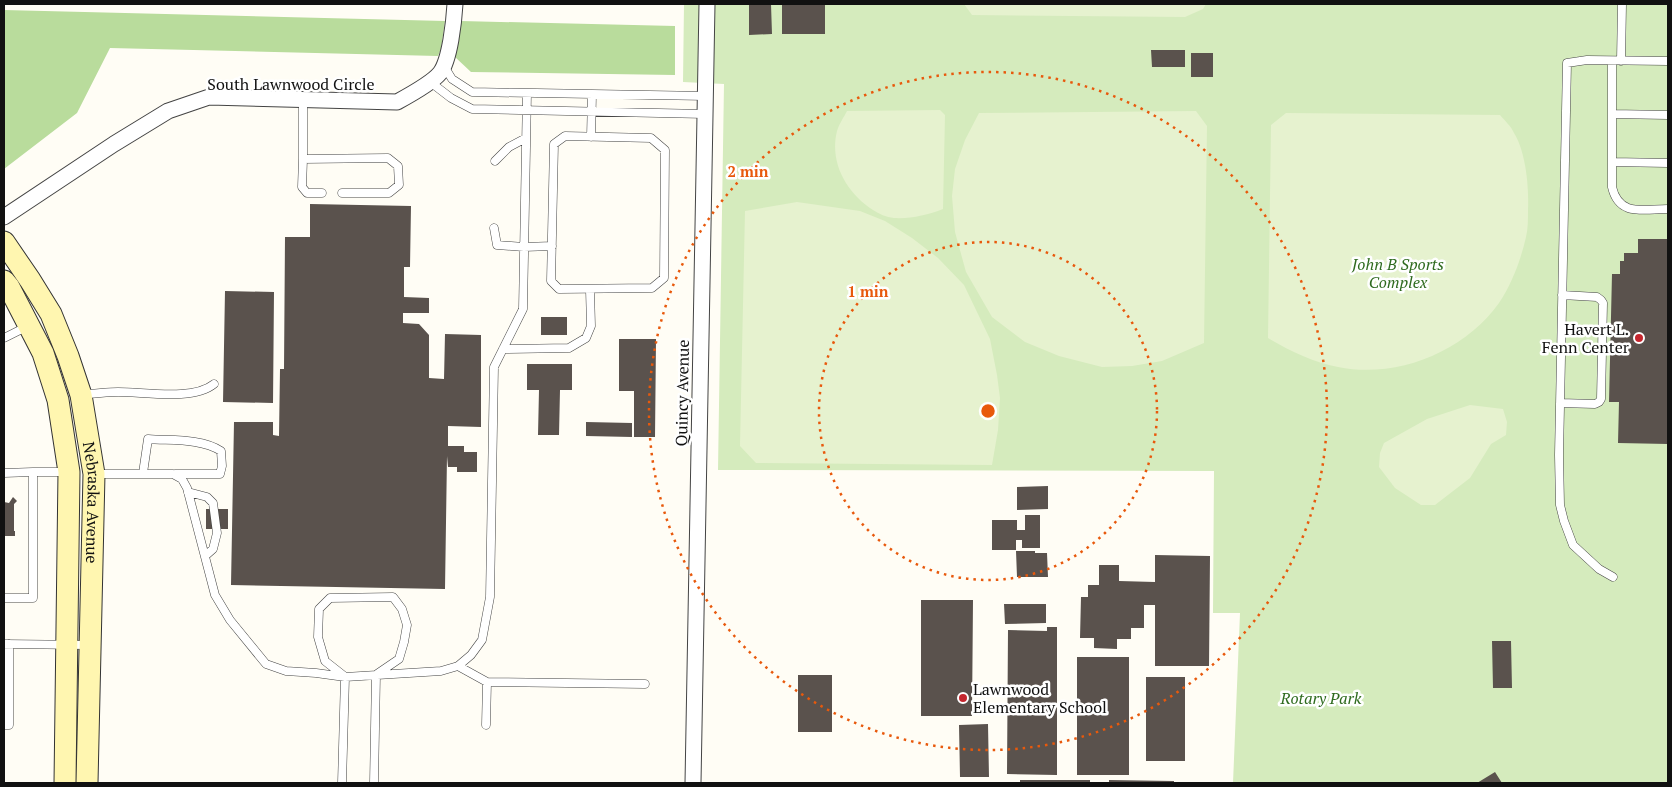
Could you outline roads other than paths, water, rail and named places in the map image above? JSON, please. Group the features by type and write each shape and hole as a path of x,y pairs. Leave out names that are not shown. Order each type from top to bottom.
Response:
{"street":[{"name":"South Lawnwood Circle","path":"4,217 114,144 168,111 209,97 397,102 440,73 448,51 455,4"},
{"name":"Quincy Avenue","path":"693,783 707,4"},
{"name":"Nebraska Avenue","path":"4,242 51,314 68,356 81,395 94,474 87,783"},
{"name":"Nebraska Avenue","path":"4,281 30,325 43,353 58,400 69,472 65,783"},
{"path":"30,325 51,314"},
{"path":"58,400 81,395"},
{"path":"69,472 94,474"}],"lane":[{"path":"1621,61 1622,4"},
{"path":"1613,577 1598,569 1573,545 1560,505 1560,403 1567,63 1587,60 1668,61"},
{"path":"1612,61 1612,187 1617,201 1622,206 1628,208 1668,209"},
{"path":"443,64 452,79 472,92 706,96"},
{"path":"429,81 450,98 472,109 592,110 705,114"},
{"path":"173,474 182,479 188,492 215,595 230,620 266,664 286,671 346,677 441,672 458,666 471,655 482,640 490,597 494,368 523,309 527,93"},
{"path":"591,137 592,94"},
{"path":"302,100 302,187 307,193 322,193"},
{"path":"1612,114 1668,115"},
{"path":"565,136 591,137 651,138 665,150 664,278 652,288 559,289 551,281 554,144 565,136"},
{"path":"496,161 509,147 526,138"},
{"path":"303,159 388,158 398,166 399,185 389,193 342,193"},
{"path":"1612,162 1668,163"},
{"path":"494,228 497,245 524,247 552,246"},
{"path":"503,349 569,348 586,338 591,326 590,290"},
{"path":"1560,403 1595,404 1601,399 1603,303 1597,297 1562,295"},
{"path":"4,338 30,325"},
{"path":"81,395 118,392 165,394 197,392 207,390 214,384"},
{"path":"94,474 220,474 222,466 221,450 213,445 200,443 148,439 144,473"},
{"path":"4,472 69,472"},
{"path":"4,598 33,598 33,472"},
{"path":"188,492 206,497 213,503 217,533 213,549 205,556"},
{"path":"346,677 326,661 318,637 319,608 330,598 393,597 402,609 407,625 399,659 376,675"},
{"path":"4,725 10,725 7,644 90,645"},
{"path":"458,666 487,682 645,684"},
{"path":"374,783 376,675"},
{"path":"342,783 346,677"},
{"path":"486,725 487,682"}],"place":[{"name":"Havert L. Fenn Center","path":"1639,338"},
{"name":"Lawnwood Elementary School","path":"963,698"}],"park label":[{"name":"John B Sports Complex","path":"1398,273"},
{"name":"Rotary Park","path":"1321,698"}]}
